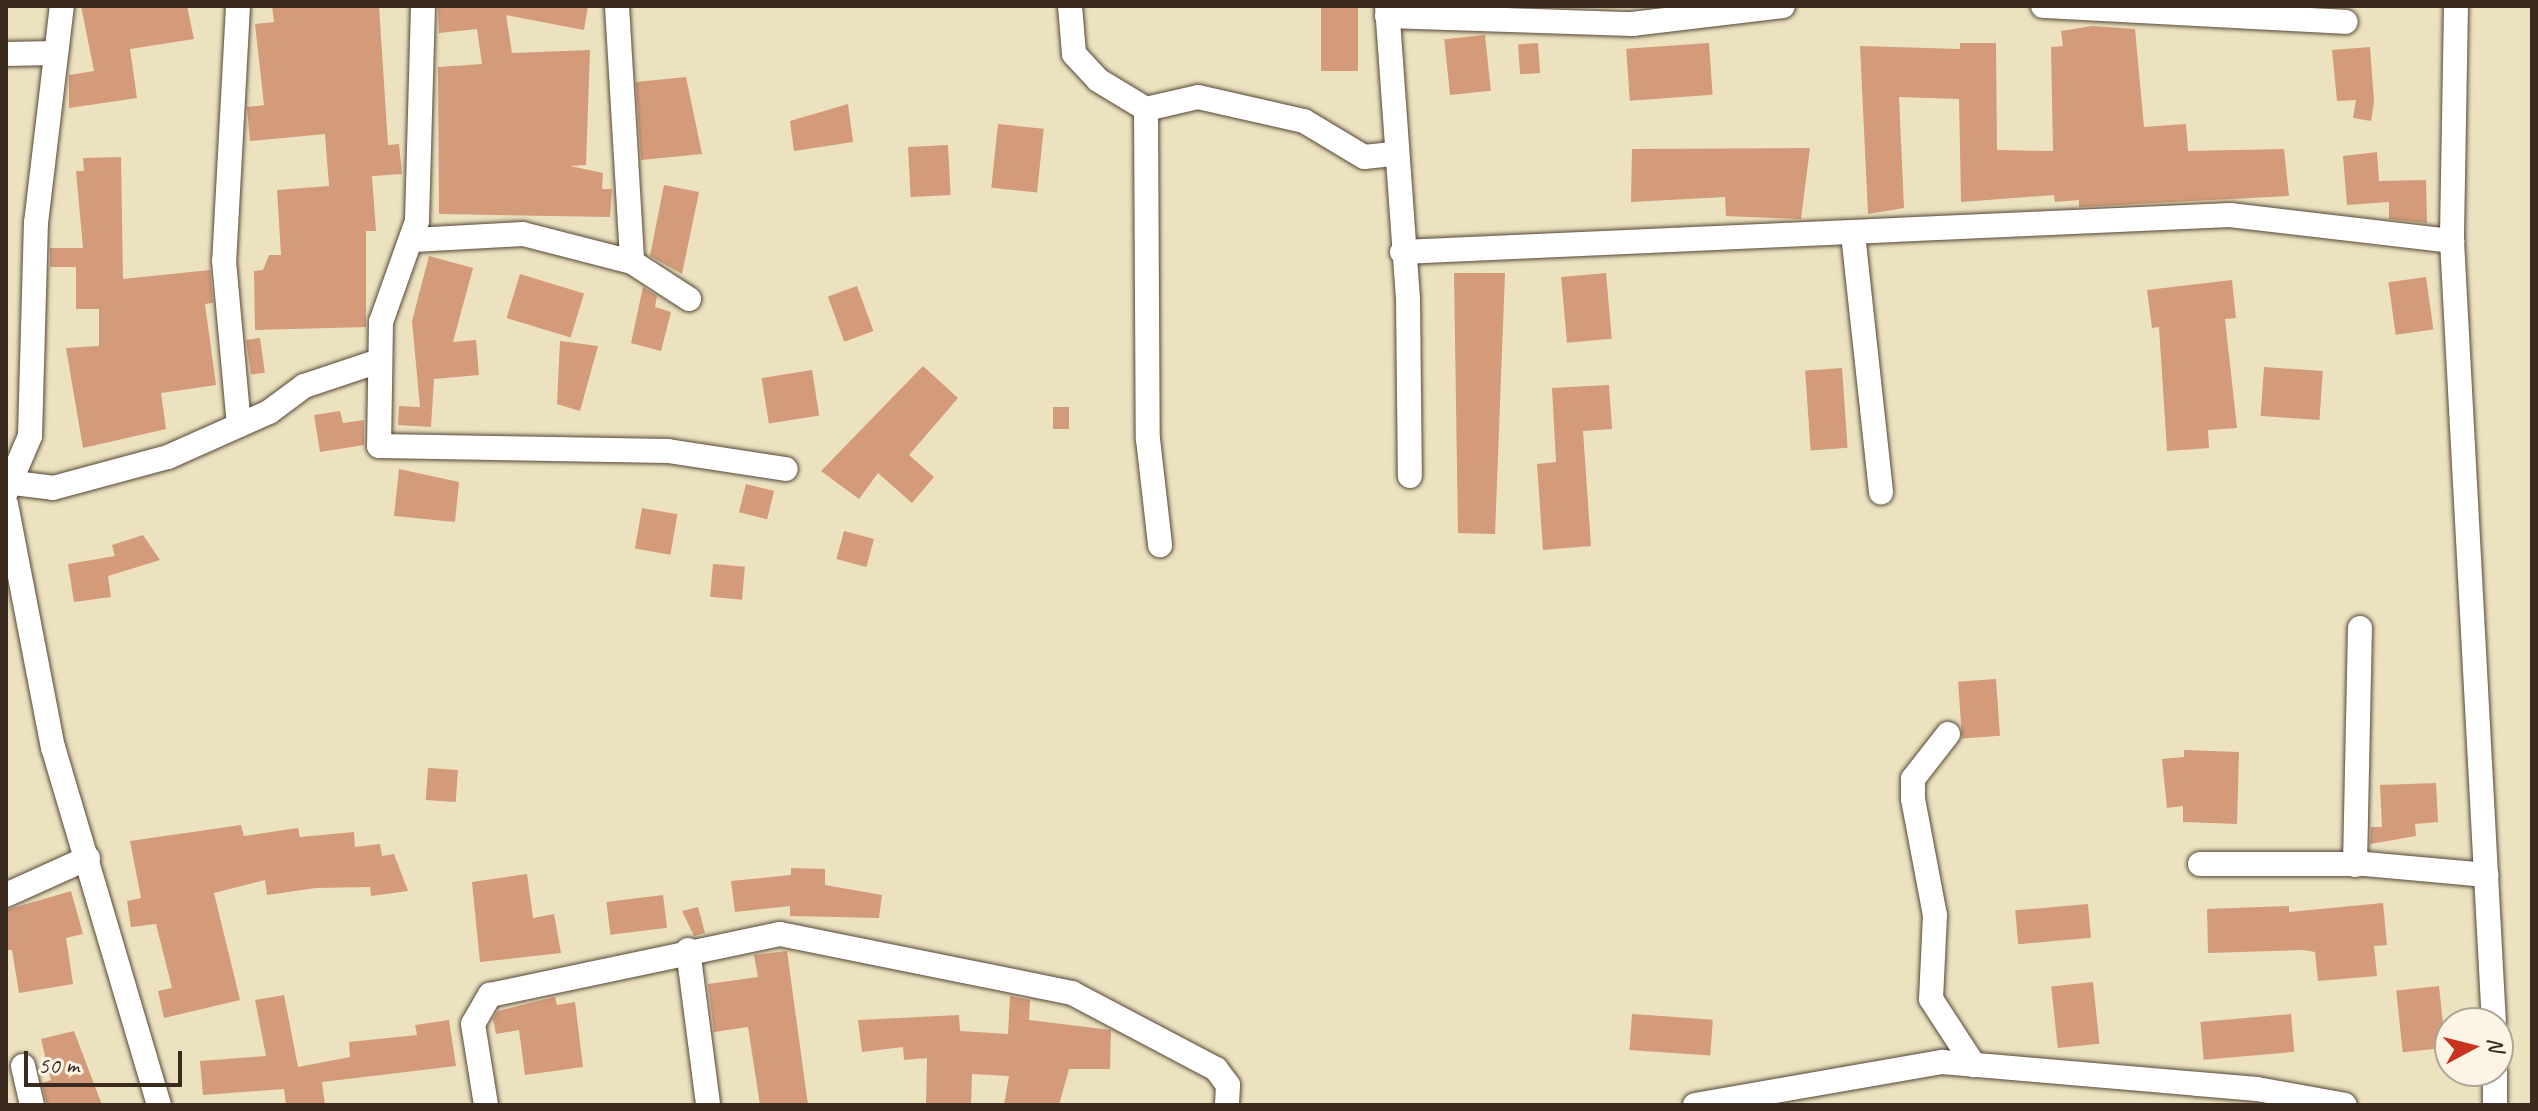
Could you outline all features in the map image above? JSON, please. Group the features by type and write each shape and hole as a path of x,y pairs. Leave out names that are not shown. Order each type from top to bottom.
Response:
{"street":[{"path":"62,6 36,223 30,436 9,493 53,747 159,1105"},
{"path":"238,6 224,261 239,425"},
{"path":"423,6 413,240 381,322 376,362 379,446 668,451 786,469"},
{"path":"617,6 632,262"},
{"path":"1070,6 1074,54 1146,109"},
{"path":"1410,476 1402,252 1393,154 1387,11 1632,24 1783,6"},
{"path":"2043,6 2346,22"},
{"path":"2456,6 2452,241 2493,1007"},
{"path":"6,54 55,53"},
{"path":"1146,109 1198,97 1304,121 1364,157 1393,154"},
{"path":"1146,109 1148,439 1160,545"},
{"path":"1402,252 2230,215 2452,241"},
{"path":"413,240 523,234 632,262 689,299"},
{"path":"1853,234 1881,492"},
{"path":"9,493 53,488 168,457 239,425 304,386 376,362"},
{"path":"2355,865 2360,628"},
{"path":"1948,734 1913,779 1913,799 1935,915 1931,999 1974,1065"},
{"path":"6,895 88,858"},
{"path":"2200,864 2355,865 2487,875"},
{"path":"486,1105 473,1024 490,995 688,950 780,934 822,938 1072,993 1216,1069 1228,1085 1227,1105"},
{"path":"688,950 708,1105"},
{"path":"1695,1105 1852,1073 1974,1065 2257,1089 2345,1105"},
{"path":"23,1066 32,1105"}],"building":[{"path":"81,6 187,6 194,39 130,49 137,98 69,108 69,75 94,71"},
{"path":"272,6 379,6 388,145 399,144 402,174 372,176 376,231 366,231 366,327 255,330 254,271 263,270 269,255 281,255 277,190 329,186 325,134 250,141 247,107 264,105 255,24 274,22"},
{"path":"438,6 588,6 584,30 506,15 512,53 590,50 586,165 570,166 603,173 602,189 612,189 610,217 439,214 438,67 482,64 477,29 439,33"},
{"path":"1321,6 1358,6 1358,71 1321,71"},
{"path":"2092,26 2135,29 2144,127 2186,124 2188,151 2284,149 2289,196 2079,207 2079,200 2055,202 2054,195 1961,202 1959,99 1899,97 1904,208 1868,214 1860,46 1960,49 1960,43 1996,43 1997,150 2053,151 2051,47 2063,46 2061,31"},
{"path":"1485,35 1491,91 1450,95 1444,39"},
{"path":"1538,43 1540,73 1520,74 1518,44"},
{"path":"1709,43 1713,95 1630,101 1626,49"},
{"path":"2370,47 2374,102 2371,121 2353,118 2356,100 2337,101 2332,50"},
{"path":"686,77 702,154 641,160 636,82"},
{"path":"848,104 853,142 794,151 790,121"},
{"path":"998,124 1044,129 1037,192 991,188"},
{"path":"948,145 951,195 911,197 908,147"},
{"path":"1810,148 1801,219 1726,216 1725,197 1631,202 1632,149"},
{"path":"2377,152 2379,181 2426,180 2427,223 2389,219 2389,202 2347,205 2343,156"},
{"path":"121,157 123,279 210,270 213,303 205,304 216,385 161,393 166,429 83,448 66,348 99,346 99,309 76,309 76,267 50,267 50,248 83,248 76,171 84,171 83,158"},
{"path":"664,185 699,192 682,274 650,256"},
{"path":"429,256 473,268 453,342 476,340 479,375 434,379 431,427 398,425 399,406 420,407 412,321"},
{"path":"1454,273 1505,273 1495,534 1458,533"},
{"path":"1606,273 1612,339 1567,343 1561,277"},
{"path":"520,274 584,294 571,338 507,318"},
{"path":"2426,277 2433,329 2396,335 2388,282"},
{"path":"2232,280 2236,318 2225,319 2237,428 2208,430 2209,448 2167,451 2159,327 2152,328 2147,290"},
{"path":"857,286 873,331 844,342 828,297"},
{"path":"643,287 657,296 655,307 671,312 661,351 631,343"},
{"path":"260,338 265,373 251,375 246,340"},
{"path":"560,341 598,346 580,411 557,404"},
{"path":"923,366 958,398 909,455 934,477 912,503 878,473 859,499 821,471"},
{"path":"2264,367 2323,371 2319,420 2261,416"},
{"path":"1842,368 1848,448 1811,450 1805,371"},
{"path":"812,370 819,415 769,423 762,378"},
{"path":"1609,385 1612,429 1583,431 1591,546 1543,550 1537,464 1556,462 1552,388"},
{"path":"1053,407 1069,407 1069,429 1053,429"},
{"path":"340,411 343,423 364,420 364,445 320,452 314,415"},
{"path":"399,469 459,482 455,522 394,516"},
{"path":"746,484 774,491 767,519 739,512"},
{"path":"642,508 677,514 670,555 635,548"},
{"path":"844,531 874,539 866,567 836,559"},
{"path":"143,535 160,560 108,576 111,597 74,602 68,564 115,556 112,545"},
{"path":"713,564 745,567 742,600 710,597"},
{"path":"1996,679 2000,736 1962,739 1958,682"},
{"path":"2184,750 2239,752 2237,824 2183,822 2183,806 2167,808 2162,759 2184,757"},
{"path":"428,768 458,770 456,802 426,800"},
{"path":"2436,783 2438,822 2415,824 2416,836 2370,844 2371,827 2382,827 2380,785"},
{"path":"241,825 244,836 298,828 300,837 354,832 355,847 380,844 382,856 394,854 408,891 371,896 370,887 316,888 267,895 265,880 214,893 240,1000 164,1018 158,991 172,988 156,924 131,927 127,901 141,898 130,841"},
{"path":"791,868 825,869 825,885 882,895 879,918 790,916 790,906 735,912 731,881 791,875"},
{"path":"527,874 533,918 554,914 561,953 480,962 472,882"},
{"path":"71,891 83,934 66,938 73,984 19,993 12,950 6,950 6,910"},
{"path":"663,895 667,928 610,935 606,902"},
{"path":"2383,903 2387,945 2374,946 2377,976 2318,981 2315,952 2303,950 2208,953 2207,909 2289,906 2289,912"},
{"path":"2088,904 2091,938 2018,944 2015,910"},
{"path":"698,907 705,933 694,936 682,911"},
{"path":"787,951 808,1105 760,1105 748,1027 714,1032 708,984 758,977 754,955"},
{"path":"2093,982 2099,1044 2058,1048 2051,986"},
{"path":"2439,986 2441,1007 2434,1007 2434,1049 2403,1052 2396,990"},
{"path":"284,995 298,1067 350,1057 349,1042 417,1035 415,1025 449,1020 456,1066 322,1082 325,1105 286,1105 284,1089 203,1095 200,1061 266,1056 255,1000"},
{"path":"1010,996 1030,1000 1029,1020 1111,1030 1110,1069 1069,1069 1059,1105 1004,1105 1009,1076 972,1074 971,1105 926,1105 927,1058 904,1060 903,1047 862,1052 858,1020 959,1015 960,1031 1008,1034"},
{"path":"555,997 557,1005 575,1002 583,1067 525,1075 519,1030 496,1034 493,1019 498,1011"},
{"path":"1632,1014 1713,1020 1710,1056 1629,1050"},
{"path":"2291,1014 2294,1052 2204,1060 2200,1022"},
{"path":"74,1031 102,1105 47,1105 42,1083 51,1080 41,1039"}]}
